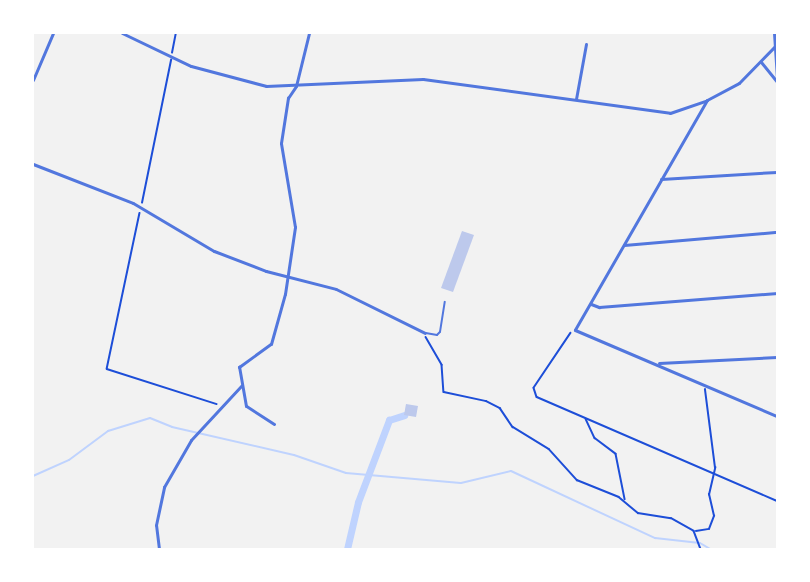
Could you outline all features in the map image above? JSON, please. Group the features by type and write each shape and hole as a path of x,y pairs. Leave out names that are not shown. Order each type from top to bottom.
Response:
{"street":[{"path":"33,79 53,33"},
{"path":"122,33 171,57 266,86 423,79 670,113 707,100 739,83 776,45"},
{"path":"273,424 249,410 240,386 239,367 268,348 274,336 295,227 281,143 288,98 296,86 309,33"},
{"path":"774,33 777,80"},
{"path":"576,99 585,44"},
{"path":"761,62 777,80"},
{"path":"707,100 575,330 777,416"},
{"path":"33,164 141,207 214,251 336,289 425,333"},
{"path":"661,179 777,172"},
{"path":"624,245 777,232"},
{"path":"590,303 599,307 777,293"},
{"path":"656,363 777,357"},
{"path":"159,549 156,525 164,487 182,452 240,386"}],"lane":[{"path":"425,333 437,335 440,332 445,302"}],"path":[{"path":"176,33 108,369 224,406"},
{"path":"575,330 560,346 534,391 537,397 777,501"},
{"path":"425,333 442,365 444,392 486,401 500,408 513,427 549,448 577,480 625,501 638,513 671,518 694,531 709,529 714,522 709,495 715,474 704,386"},
{"path":"586,418 592,434 616,454 625,501"},
{"path":"694,531 701,549"}],"building":[{"path":"462,231 474,235 453,292 441,288"},
{"path":"406,404 418,406 416,417 404,415"}],"waterway":[{"path":"347,549 358,502 389,420 404,415"},
{"path":"33,476 69,460 108,431 150,418 172,427 294,455 346,473 461,483 511,471 655,538 700,543 710,549"}]}
